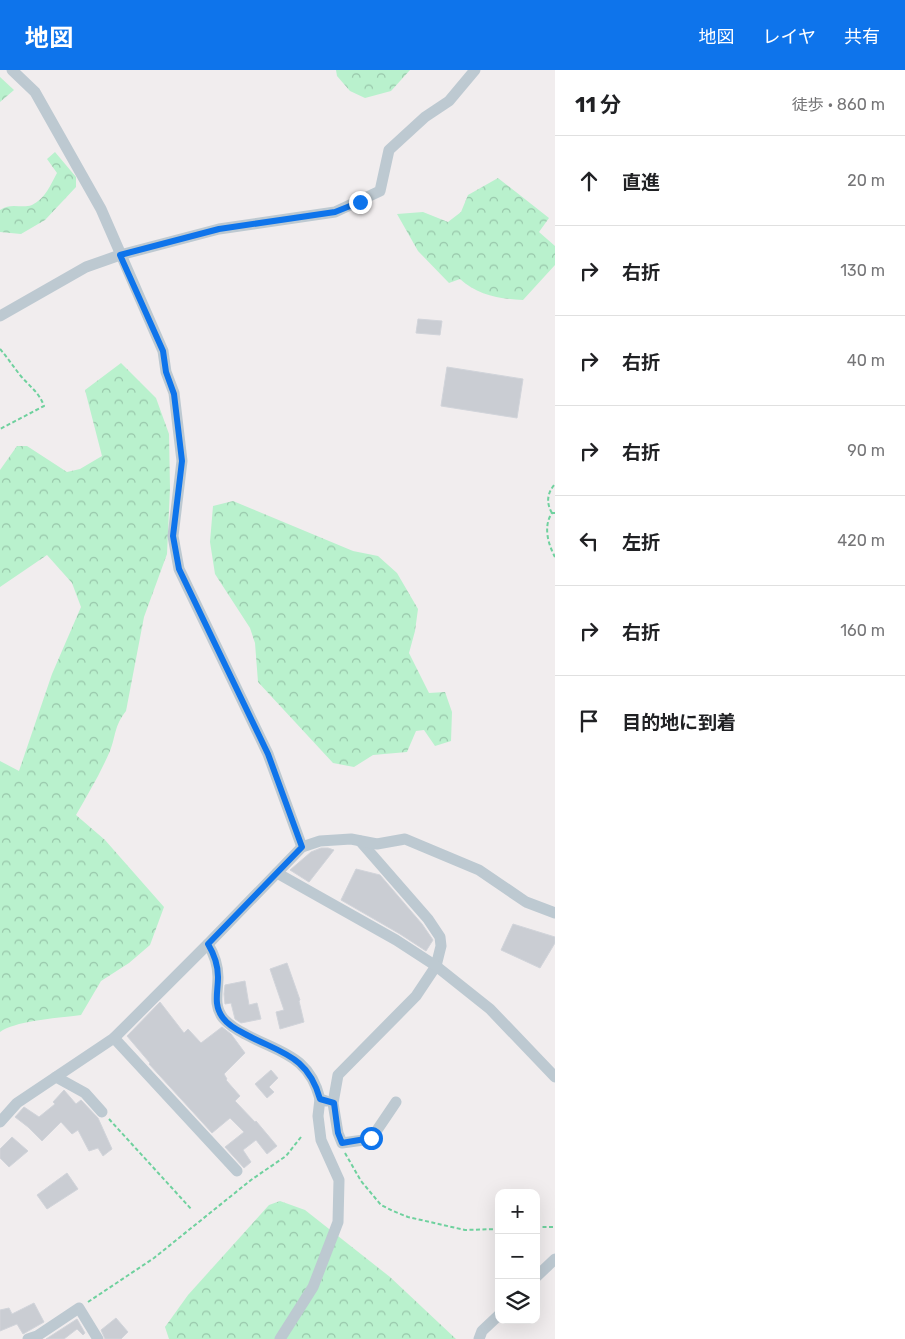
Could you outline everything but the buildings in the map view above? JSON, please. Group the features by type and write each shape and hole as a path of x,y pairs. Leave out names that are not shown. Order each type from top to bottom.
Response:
{"street":[{"path":"12,70 35,92 101,209 163,351 166,372 174,394 182,461 173,536 179,569 268,754 302,847"},
{"path":"0,316 86,267 120,255 219,229 335,212 380,191 389,150 425,117 449,101 476,70"},
{"path":"0,1122 17,1103 114,1038 302,847 320,841 351,840 377,844 405,839 479,870 526,902 555,914"},
{"path":"360,841 428,919 440,938 441,946 436,966 416,996 338,1075 334,1103 338,1133 342,1143 371,1138 396,1102"},
{"path":"277,873 396,940 436,966 490,1009 555,1077"},
{"path":"208,944 214,955 218,976 216,1005 223,1018 234,1028 292,1056 309,1072 316,1085 320,1099 318,1116 321,1140 339,1180 338,1222 313,1287 280,1339"},
{"path":"114,1038 237,1171"},
{"path":"56,1077 85,1093 102,1112"},
{"path":"320,1099 334,1103"},
{"path":"540,1273 555,1259"},
{"path":"35,1338 79,1308 98,1339"},
{"path":"479,1339 482,1331 495,1319"}],"path":[{"path":"0,349 41,398 44,406 0,429"},
{"path":"555,484 548,494 548,507 554,513 547,529 549,546 555,557"},
{"path":"102,1112 192,1210"},
{"path":"79,1308 154,1258 251,1180 286,1156 301,1137"},
{"path":"342,1143 346,1157 361,1181 381,1204 393,1211 408,1218 465,1230 495,1229"},
{"path":"540,1227 555,1227"}],"green space":[{"path":"336,70 410,70 391,91 365,98 350,91 337,76"},
{"path":"0,77 14,90 0,102"},
{"path":"55,152 76,177 76,187 45,220 21,234 0,232 0,210 9,206 32,205 41,199 47,191 57,173 47,159"},
{"path":"498,178 549,218 539,232 555,246 555,265 523,300 489,295 474,289 460,279 449,283 418,251 397,214 423,212 448,222 461,212 468,195"},
{"path":"121,363 156,398 169,434 170,488 167,554 144,617 126,711 117,726 112,746 94,784 76,815 105,840 164,907 150,945 129,963 101,981 81,1015 28,1022 0,1032 0,761 19,771 52,674 81,607 72,583 47,555 0,587 0,470 17,446 27,446 67,472 80,469 102,456 85,390"},
{"path":"233,501 353,551 378,556 397,573 418,609 409,653 429,693 445,692 452,712 451,741 435,746 424,730 416,731 407,752 373,755 354,767 333,763 258,682 255,643 250,628 215,574 210,542 213,506"},
{"path":"280,1201 305,1210 390,1277 456,1339 169,1339 165,1327 188,1295 269,1205"}],"route":[{"path":"360,202 335,212 219,229 120,255 163,351 166,372 174,394 182,461 173,536 179,569 268,754 302,847 208,944 214,955 218,976 216,1005 223,1018 234,1028 292,1056 309,1072 316,1085 320,1099 334,1103 338,1133 342,1143 371,1138"}]}
